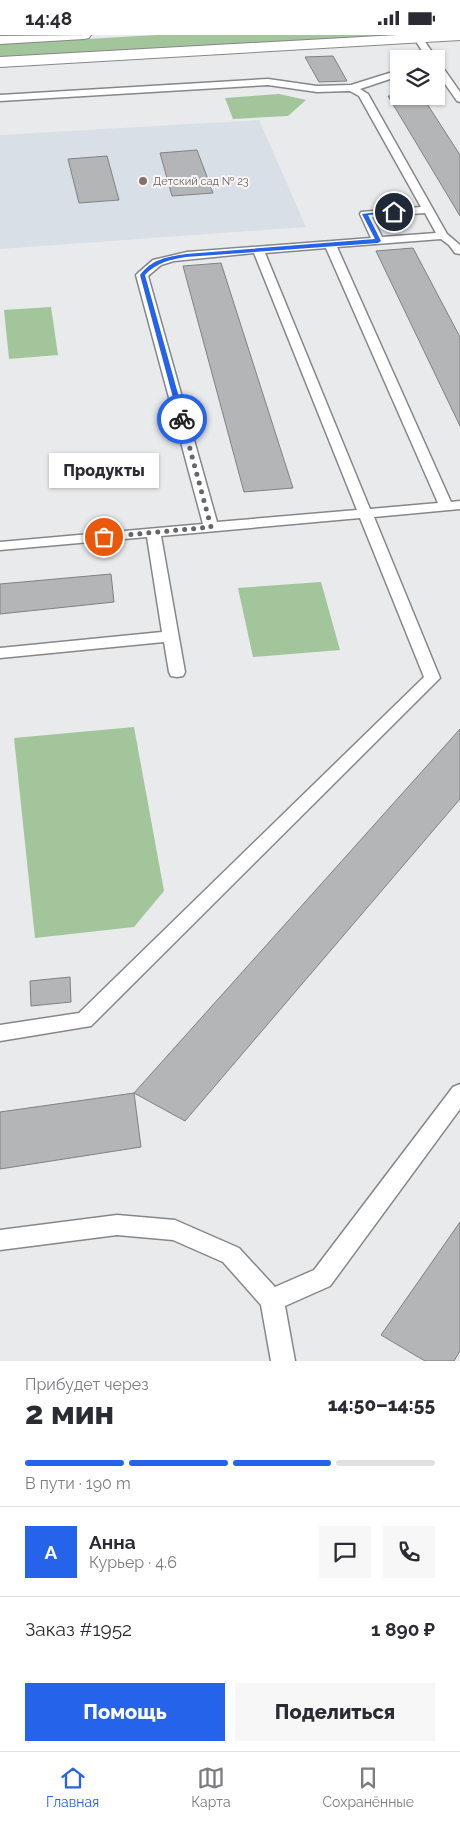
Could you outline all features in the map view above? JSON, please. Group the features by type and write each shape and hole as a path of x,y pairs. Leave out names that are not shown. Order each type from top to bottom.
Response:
{"street":[{"path":"0,40 84,35"},
{"path":"0,62 460,36"}],"lane":[{"path":"418,38 426,50"},
{"path":"0,98 268,82 317,89 352,88 390,76"},
{"path":"445,77 460,99"},
{"path":"352,88 363,94 443,236 454,243 460,252"},
{"path":"378,241 365,214 428,210"},
{"path":"211,527 142,275 151,265 166,259 258,249 443,236"},
{"path":"0,546 453,506 330,245"},
{"path":"0,1033 84,1020 432,678 258,249"},
{"path":"153,532 176,672"},
{"path":"0,653 170,636"},
{"path":"272,1300 322,1278 460,1093"},
{"path":"0,1240 117,1225 174,1230 231,1255 272,1300 283,1361"}],"shaded area":[{"name":"Детский сад № 23","path":"259,120 306,227 0,249 0,135"}],"green space":[{"path":"157,35 405,35 0,59 0,44"},
{"path":"279,94 306,100 288,116 233,119 225,98"},
{"path":"51,307 58,355 9,359 4,310"},
{"path":"321,582 340,650 253,657 238,588"},
{"path":"134,727 164,891 134,927 35,938 14,738"}],"building":[{"path":"333,56 347,81 319,82 305,57"},
{"path":"393,105 428,105 460,155 460,216"},
{"path":"197,150 213,193 172,196 160,153"},
{"path":"107,156 119,200 79,203 68,159"},
{"path":"413,248 460,337 460,426 376,251"},
{"path":"221,263 293,488 244,492 183,266"},
{"path":"111,574 114,602 0,614 0,584"},
{"path":"460,729 460,799 185,1121 134,1093"},
{"path":"70,977 71,1002 31,1006 30,981"},
{"path":"134,1093 141,1147 0,1169 0,1112"},
{"path":"460,1222 460,1351 454,1361 425,1361 381,1335"}],"way so far":[{"path":"104,537 211,527 182,419"}],"place":[{"name":"Детский сад № 23","path":"143,181"},
{"name":"Продукты","path":"104,537"}],"route":[{"path":"182,419 142,275 151,265 166,259 186,255 378,241 365,214 394,212"}]}
